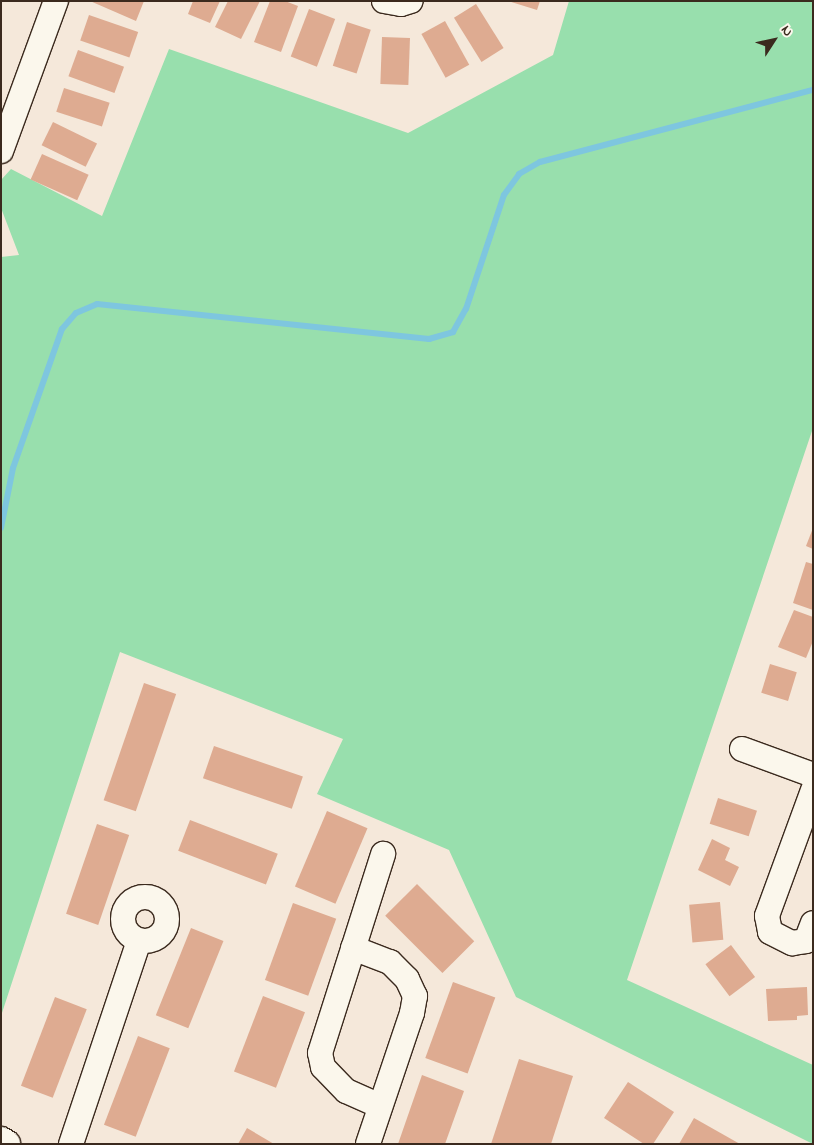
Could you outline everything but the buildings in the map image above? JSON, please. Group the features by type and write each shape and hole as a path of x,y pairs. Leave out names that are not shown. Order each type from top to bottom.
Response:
{"main road":[{"path":"1,1141 6,1144"}],"street":[{"path":"1,151 56,1"},
{"path":"384,1 401,4 411,1"},
{"path":"742,750 813,775"},
{"path":"813,790 766,916 770,932 792,943 806,941 813,923"},
{"path":"380,1106 346,1091 320,1060 322,1044 384,854"},
{"path":"71,1144 139,941"},
{"path":"353,948 390,962 407,979 414,996 412,1013 368,1144"}],"green space":[{"path":"569,1 813,1 813,428 627,980 813,1065 813,1144 516,997 449,850 317,794 343,739 120,652 1,1016 1,257 19,255 1,208 1,180 11,169 102,216 169,49 408,133 553,55"}],"waterway":[{"path":"1,528 13,468 62,329 76,313 97,304 429,339 453,332 466,309 504,195 519,174 540,162 813,90"}]}
